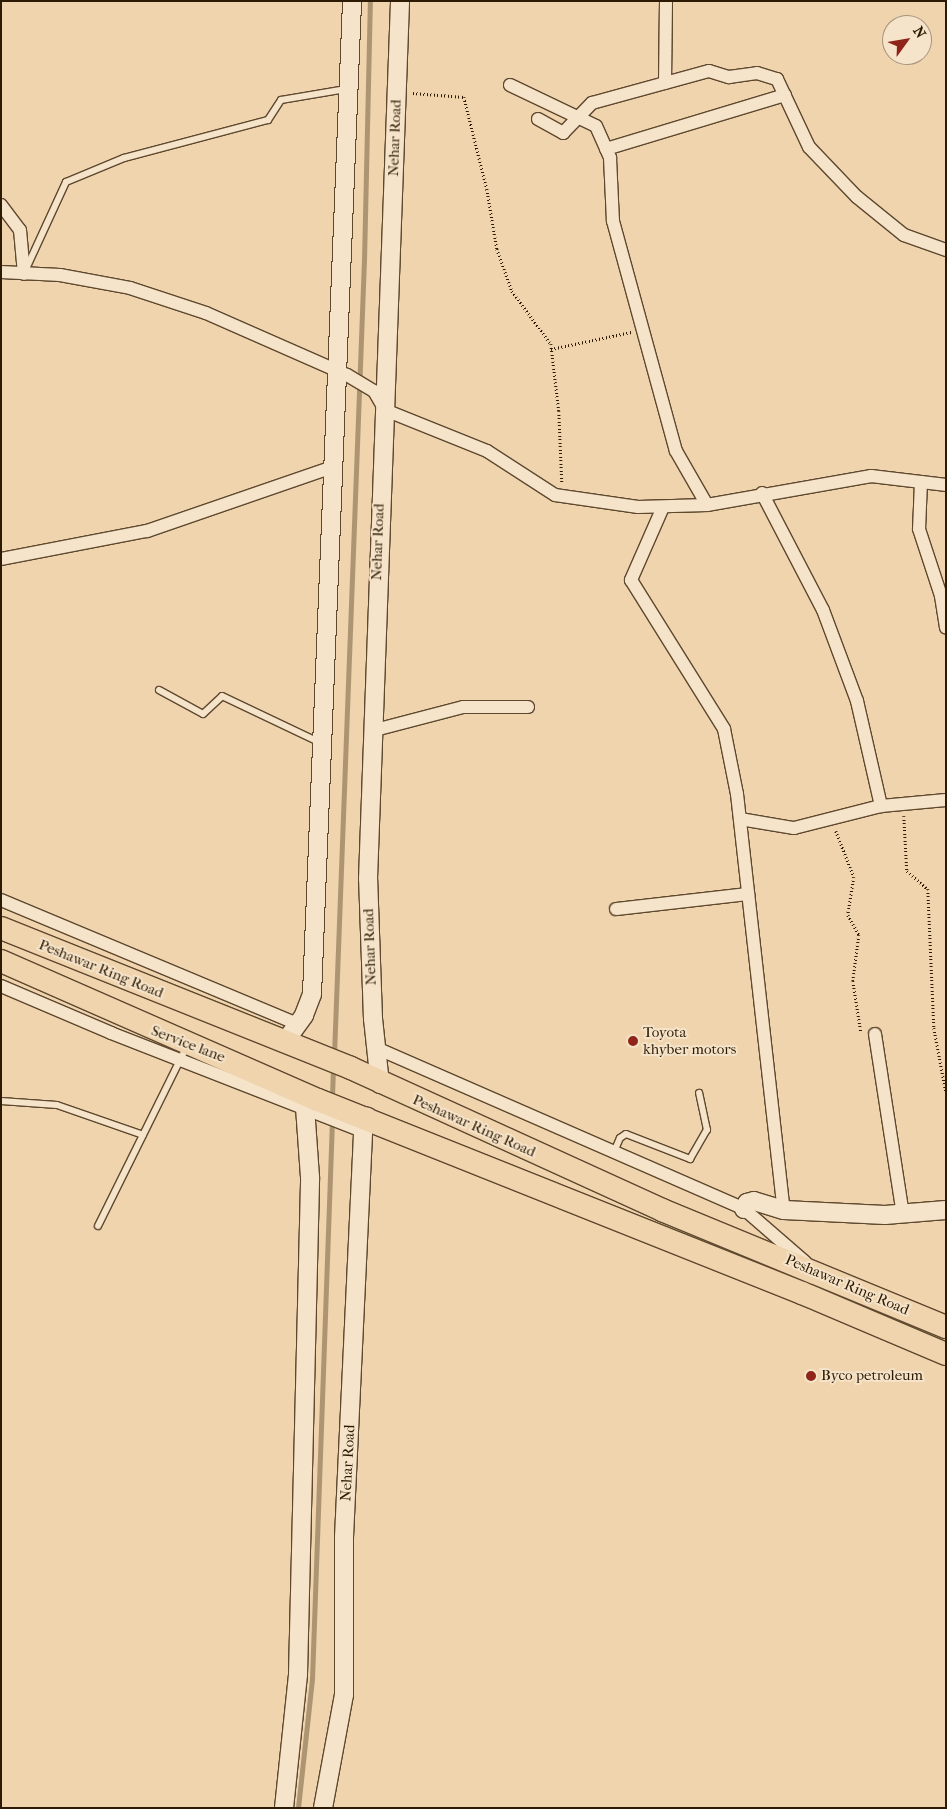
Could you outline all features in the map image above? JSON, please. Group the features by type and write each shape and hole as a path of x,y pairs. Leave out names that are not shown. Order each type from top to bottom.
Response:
{"highway":[{"name":"Peshawar Ring Road","path":"1,928 284,1043 351,1068 380,1084 662,1210 815,1271 946,1327"},
{"name":"Peshawar Ring Road","path":"1,961 184,1051 945,1353"}],"main road":[{"path":"284,1043 298,1024 312,994 324,744 333,467 342,373 348,88 352,1"},
{"name":"Nehar Road","path":"380,1084 376,1048 368,879 375,730 375,621 400,1"},
{"path":"284,1808 298,1674 310,1177 309,1100"},
{"name":"Nehar Road","path":"323,1808 344,1695 344,1538 361,1120"},
{"path":"744,1209 747,1203 754,1201 784,1210 903,1214 946,1210"}],"street":[{"path":"665,83 666,1"},
{"path":"538,119 563,133 592,103 709,71 729,77 757,73 777,79 809,147 857,198 904,235 946,250"},
{"path":"510,85 596,126 606,149 612,170 613,221 676,451 707,506"},
{"path":"606,149 785,95"},
{"path":"1,205 20,230 24,274"},
{"path":"1,272 60,275 130,288 206,313 342,373 374,391 385,410 487,452 560,495 638,507 707,506 762,493 872,476 946,485"},
{"path":"1,559 147,531 333,467"},
{"path":"921,482 919,529 941,596 946,628"},
{"path":"762,493 823,610 857,701 881,806"},
{"path":"663,507 631,580 724,728 740,819 784,1210"},
{"path":"375,730 463,707 528,708"},
{"path":"740,819 794,828 833,820 881,806 946,800"},
{"path":"616,909 748,894"},
{"path":"1,900 298,1024"},
{"name":"Service lane","path":"1,986 184,1051"},
{"path":"875,1034 903,1214"},
{"path":"376,1048 744,1209 815,1271"}],"lane":[{"path":"24,274 66,182 124,158 268,120 281,100 348,88"},
{"path":"158,690 203,714 222,696 324,744"},
{"path":"98,1226 184,1051"},
{"path":"614,1152 620,1138 626,1134 690,1159 707,1130 699,1092"},
{"path":"1,1101 57,1105 143,1135"}],"path":[{"path":"396,92 464,97 487,189 497,249 512,292 552,348 563,472 560,495"},
{"path":"552,348 642,329"},
{"path":"904,804 907,871 928,889 934,1028 946,1092"},
{"path":"833,820 841,849 854,877 848,915 859,935 853,981 855,1011 862,1036 875,1034"}],"waterway":[{"path":"334,1055 364,261 370,1"},
{"path":"332,1097 333,1068"},
{"path":"298,1808 312,1679 332,1120"}],"place":[{"name":"Toyota khyber motors","path":"633,1041"},
{"name":"Byco petroleum","path":"811,1376"}]}
